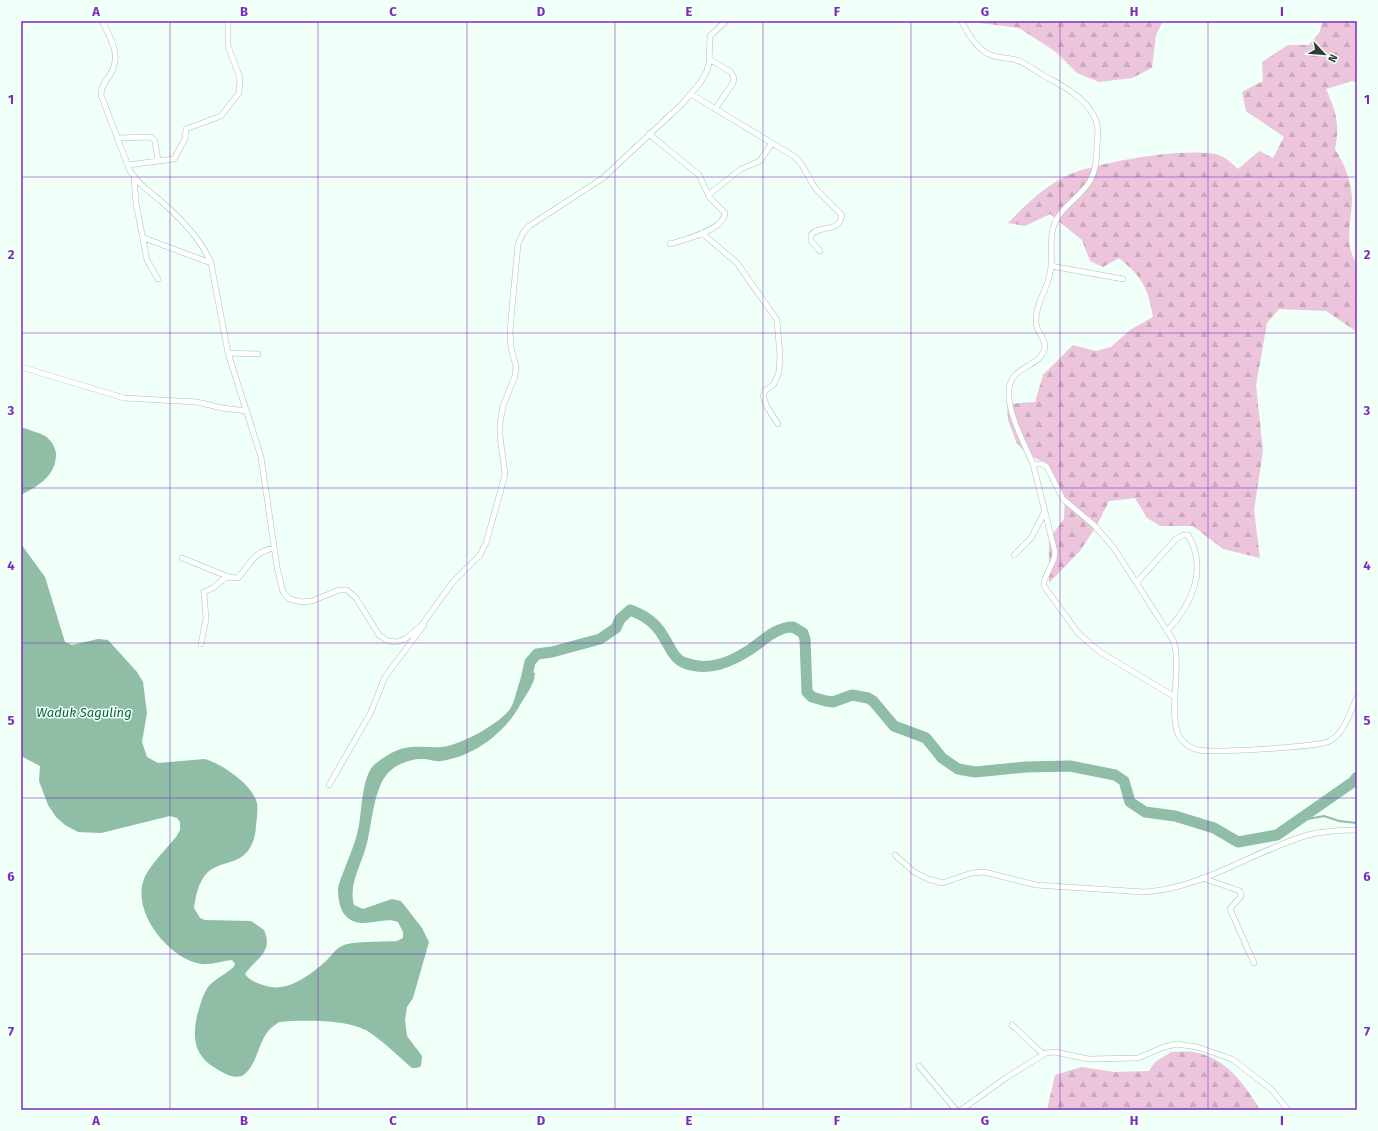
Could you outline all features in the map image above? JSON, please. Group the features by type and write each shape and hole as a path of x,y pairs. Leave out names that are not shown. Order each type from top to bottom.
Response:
{"street":[{"path":"102,21 113,45 116,59 113,70 102,86 101,94 128,165 134,177 184,224 202,246 211,264 228,353 261,457 274,548 282,589 286,596 292,600 307,602 335,591 348,590 356,598 376,631 391,641 405,639 427,619"},
{"path":"128,165 174,159 184,143 186,129 221,116 239,93 240,78 228,46 228,21"},
{"path":"329,784 370,714 385,677 418,635 427,619 452,583 482,551 504,479 505,467 500,436 500,423 503,406 515,376 516,366 511,348 510,332 517,255 521,236 529,226 603,178 691,94 706,71 709,59 710,36 726,21"},
{"path":"961,21 976,45 985,53 999,58 1021,62 1065,87 1082,100 1095,118 1098,137 1094,174 1086,187 1066,207 1054,224 1051,241 1051,266 1036,321 1037,328 1044,340 1044,349 1040,356 1017,373 1010,382 1008,390 1017,427 1033,464 1055,552 1054,559 1043,582 1049,594 1070,623 1090,645 1175,697"},
{"path":"709,59 731,72 734,78 733,83 715,108"},
{"path":"691,94 799,160 816,188 841,214 841,220 835,227 816,231 811,235 811,241 820,252"},
{"path":"649,134 699,175 708,195 713,202 724,211 725,215 720,222 702,234 670,244"},
{"path":"117,138 151,137 155,141 158,161"},
{"path":"708,195 741,169 760,161 772,143"},
{"path":"134,177 136,202 148,264 158,279"},
{"path":"702,234 737,263 776,316 779,330 780,367 775,382 764,391 763,396 767,407 778,424"},
{"path":"144,238 211,264"},
{"path":"1051,266 1123,279"},
{"path":"228,353 258,354"},
{"path":"21,367 124,398 197,402 226,409 247,411"},
{"path":"1033,464 1044,465 1047,467 1063,499 1094,525 1114,548 1168,630 1178,656 1175,697 1179,735 1193,748 1207,751 1307,745 1329,741 1341,729 1357,697"},
{"path":"1014,555 1031,538 1045,511"},
{"path":"1137,582 1176,539 1183,534 1188,535 1197,557 1198,568 1195,585 1186,607 1168,630"},
{"path":"201,644 206,619 204,593 225,578 238,578 250,561 258,554 274,548"},
{"path":"182,558 230,578"},
{"path":"895,855 914,872 928,879 942,883 972,873 984,872 1036,885 1144,892 1161,890 1202,878 1264,851 1301,837 1321,833 1357,830"},
{"path":"1202,878 1240,891 1241,896 1230,909 1254,963"},
{"path":"1012,1025 1043,1054"},
{"path":"962,1110 1006,1077 1043,1054 1052,1052 1088,1059 1138,1058 1169,1045 1177,1044 1192,1046 1225,1056 1238,1063 1272,1090 1288,1110"},
{"path":"919,1066 956,1110"}],"green space":[{"path":"964,21 1163,21 1156,35 1152,68 1132,78 1099,82 1077,73 1056,52 1019,28"},
{"path":"1323,21 1357,21 1357,83 1352,81 1326,89 1335,111 1337,132 1335,149 1346,172 1352,198 1349,240 1350,248 1357,264 1357,332 1326,311 1279,309 1267,323 1256,385 1263,451 1254,510 1260,558 1223,549 1193,526 1160,526 1147,518 1135,498 1109,501 1097,525 1080,551 1049,583 1049,539 1064,519 1065,497 1046,464 1026,453 1016,442 1008,420 1007,404 1035,402 1043,375 1073,345 1096,351 1111,347 1130,330 1153,317 1149,298 1143,283 1139,277 1119,258 1103,267 1090,261 1082,240 1050,214 1025,226 1008,223 1020,210 1048,187 1064,177 1096,166 1118,161 1166,154 1207,153 1223,157 1238,169 1259,151 1273,158 1284,137 1246,111 1242,92 1263,81 1262,62 1288,45 1309,45 1319,33"},
{"path":"1171,1052 1193,1052 1215,1060 1233,1073 1248,1091 1260,1110 1047,1110 1055,1075 1081,1067 1115,1072 1149,1071 1155,1062"}],"water":[{"path":"21,427 45,436 51,441 56,454 53,468 45,479 34,488 21,495"},
{"name":"Waduk Saguling","path":"21,544 45,577 65,642 72,645 98,639 108,640 137,672 143,682 147,713 142,742 147,757 158,763 205,759 220,765 236,776 254,796 257,803 257,814 255,836 251,847 243,856 216,867 206,874 200,884 194,908 200,918 205,920 251,921 264,930 267,938 265,949 245,974 255,982 263,985 280,987 305,978 326,961 341,946 362,942 397,941 403,938 403,932 398,922 385,920 364,923 350,920 344,914 339,901 338,886 356,837 367,776 375,764 392,752 407,747 442,747 450,745 469,738 489,727 505,715 510,709 524,672 527,670 535,673 532,686 514,715 497,734 476,749 453,759 434,761 419,759 400,764 392,769 384,778 374,805 365,851 354,882 354,905 363,909 392,899 401,901 422,928 429,942 413,998 407,1007 405,1020 407,1036 422,1056 421,1066 412,1068 369,1032 350,1025 326,1021 279,1022 267,1032 253,1064 244,1075 241,1076 235,1077 227,1074 215,1068 202,1057 198,1050 195,1035 195,1026 201,1001 208,987 231,969 235,964 232,960 201,964 189,960 165,944 148,919 143,906 141,892 146,874 176,837 180,830 180,822 177,818 170,816 101,833 78,832 65,825 56,817 48,805 39,781 40,766 21,756"}],"waterway":[{"path":"525,684 530,662 537,654 552,652 600,639 616,628 620,619 630,610 640,614 653,623 660,631 677,658 694,666 711,666 728,662 781,629 793,627 803,633 805,639 807,692 812,697 833,702 852,695 868,698 873,701 894,726 926,738 942,758 958,769 975,772 1026,767 1070,766 1115,775 1124,781 1130,802 1145,812 1175,816 1214,828 1238,842 1277,835 1353,782 1357,777"},
{"path":"1297,821 1324,816 1339,821 1357,823"}]}
